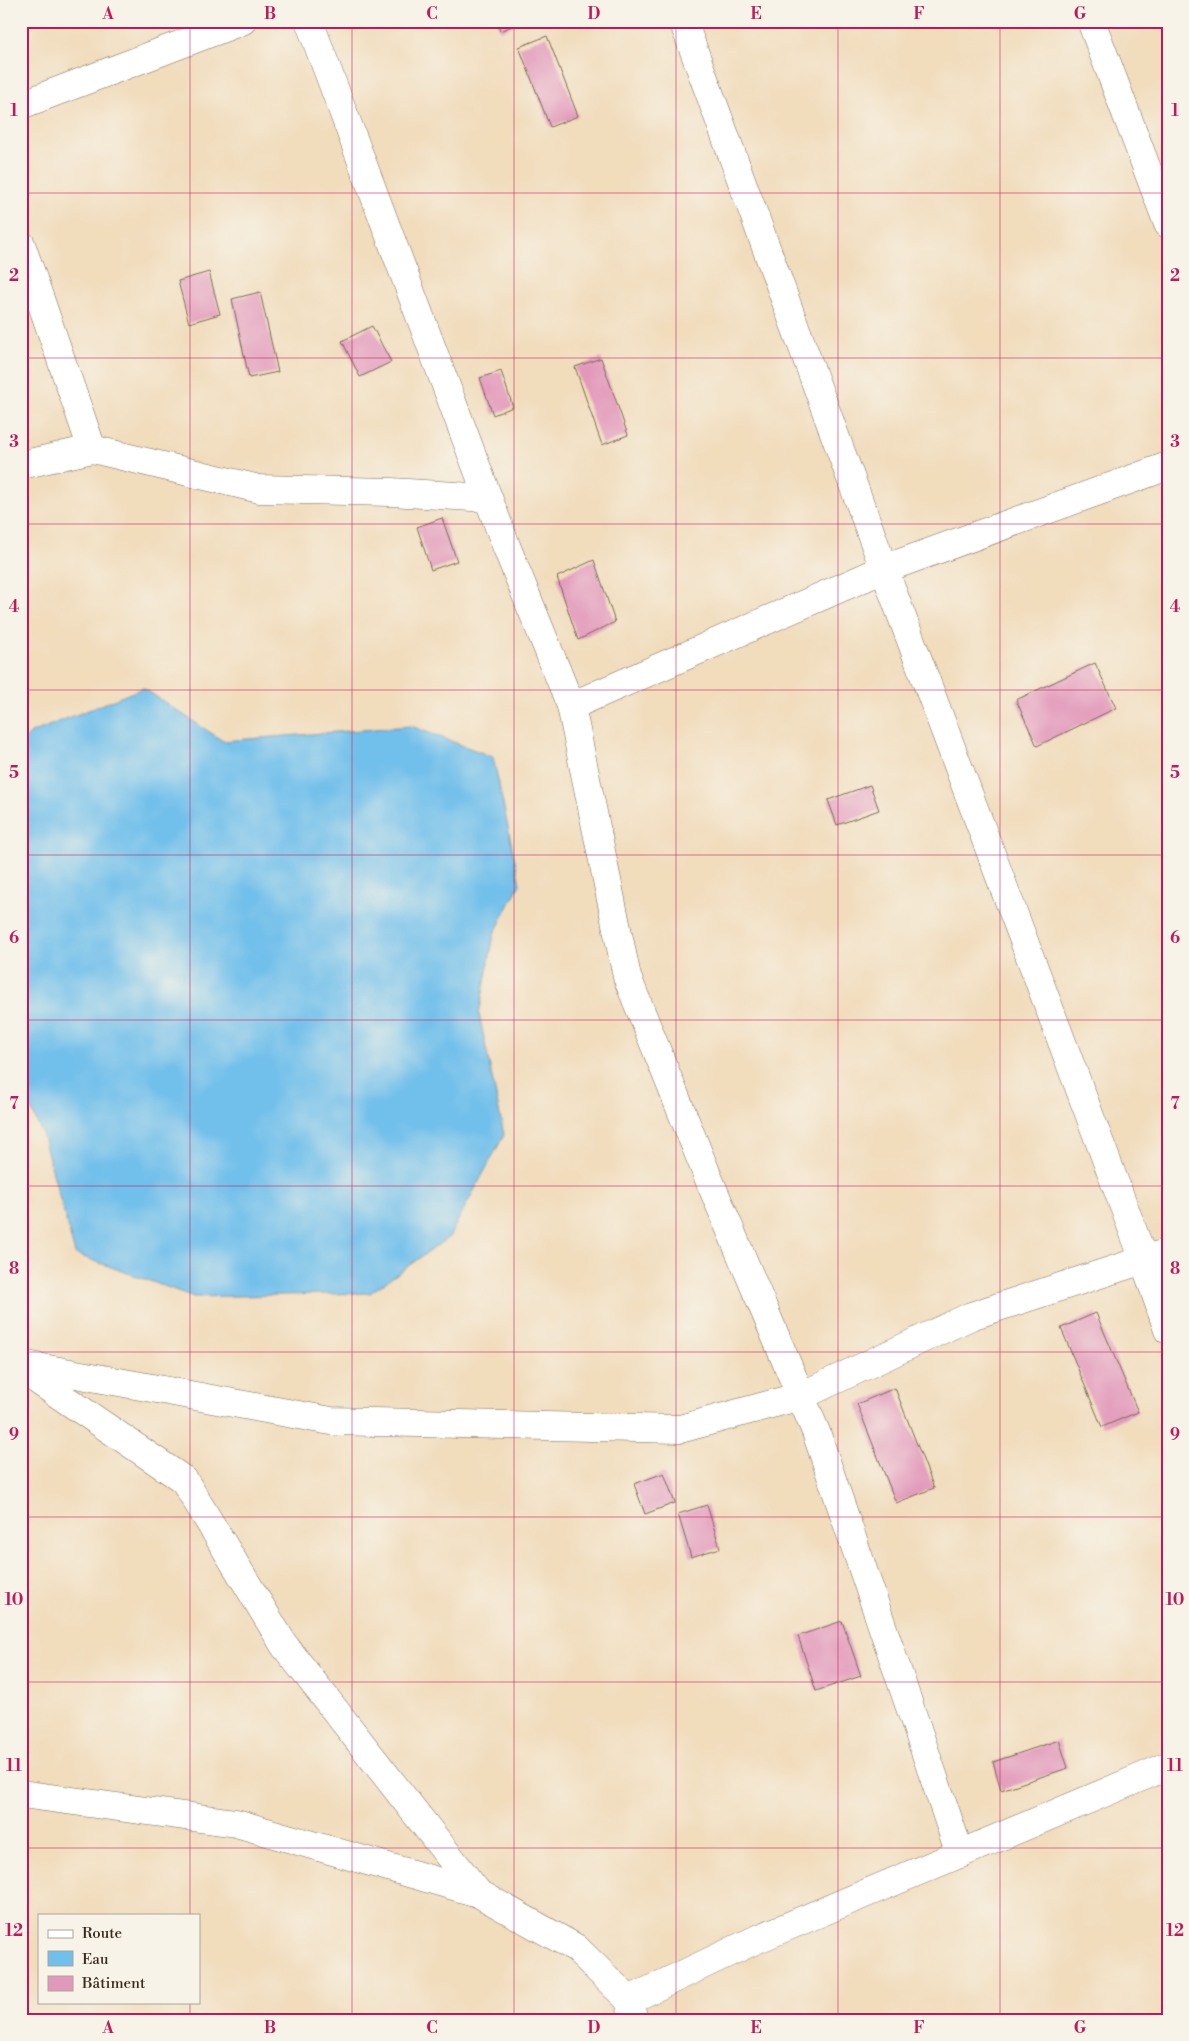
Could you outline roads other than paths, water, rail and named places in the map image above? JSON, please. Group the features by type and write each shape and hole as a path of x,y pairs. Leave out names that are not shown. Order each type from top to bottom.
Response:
{"street":[{"path":"21,105 242,21"},
{"path":"309,21 488,498 571,706 627,977 710,1182 816,1432 960,1854"},
{"path":"683,21 884,569 1156,1256 1168,1330"},
{"path":"1091,21 1168,224"},
{"path":"21,244 92,449"},
{"path":"21,465 92,449 259,489 391,492 488,498"},
{"path":"571,706 884,569 1168,466"},
{"path":"21,1364 331,1421 680,1429 801,1396 970,1316 1156,1256"},
{"path":"21,1369 184,1480 284,1644 478,1893"},
{"path":"21,1794 236,1823 478,1893 576,1948 631,2010 754,1940 1168,1766"}],"water":[{"path":"143,688 223,741 411,726 493,757 520,884 494,934 479,1014 504,1135 449,1237 370,1293 194,1297 75,1254 42,1133 21,1088 21,744 31,733"}]}
